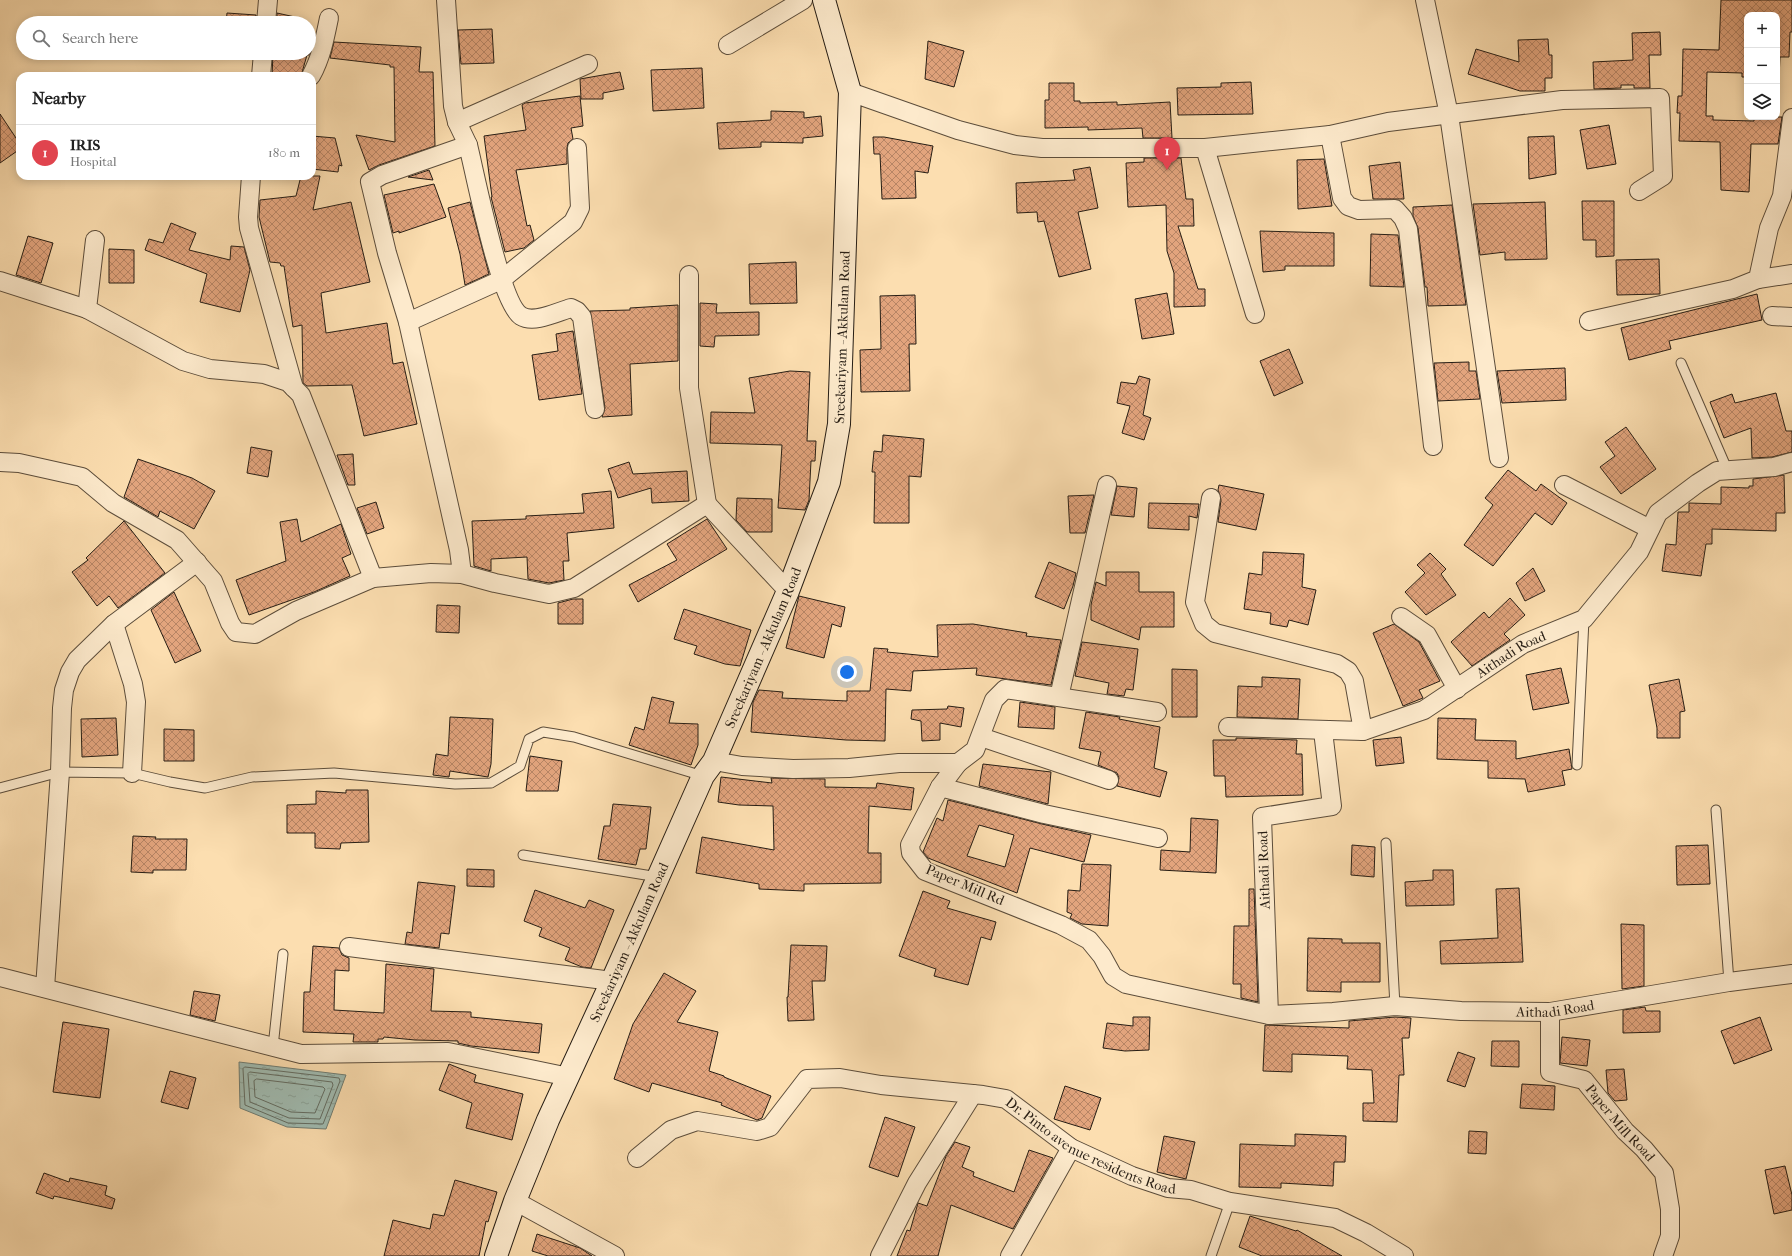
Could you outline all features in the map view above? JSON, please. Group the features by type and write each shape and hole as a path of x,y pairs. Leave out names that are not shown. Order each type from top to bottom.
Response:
{"main road":[{"name":"Sreekariyam - Akkulam Road","path":"496,1256 515,1201 548,1120 569,1077 658,877 709,769 788,591 829,482 839,424 850,92 824,0"}],"street":[{"path":"267,16 268,0"},
{"path":"446,0 453,106 458,122 468,144 501,280 513,308 520,315 529,319 571,308 577,311 582,317 595,409"},
{"path":"728,45 803,0"},
{"path":"1425,0 1449,115 1499,458"},
{"path":"313,72 325,39 329,18"},
{"path":"261,72 262,60"},
{"path":"458,122 588,64"},
{"path":"850,92 958,130 1015,145 1042,148 1205,148 1330,135 1388,122 1562,100 1660,98 1663,176 1639,192"},
{"path":"1758,279 1770,228 1782,196 1792,118"},
{"path":"1330,135 1342,198 1348,206 1359,210 1394,209 1403,218 1408,229 1434,446"},
{"path":"462,574 459,550 408,322 387,253 370,182 382,175 468,144"},
{"path":"408,322 501,280 573,222 580,208 576,148"},
{"path":"1205,148 1255,314"},
{"path":"252,180 248,217 249,228 294,388"},
{"path":"87,309 95,240"},
{"path":"1589,321 1733,289 1758,279 1792,274"},
{"path":"688,275 689,388 707,504 788,591"},
{"path":"0,281 87,309 183,361 210,369 264,374 288,382 301,395 373,578"},
{"path":"1772,316 1792,317"},
{"path":"0,462 19,463 82,477 113,503 177,540 213,581 230,623 236,632 255,634 296,610 373,578 430,573 462,574 495,584 548,594 574,588 707,504"},
{"name":"Aithadi Road","path":"1792,462 1774,467 1727,469 1717,471 1698,483 1658,513 1639,552 1584,619 1523,644 1424,710 1363,731 1323,731 1332,806 1262,817 1269,1015 1333,1012 1394,1006 1462,1011 1550,1012 1729,982 1792,974"},
{"path":"1564,484 1650,529"},
{"path":"1107,485 1058,697 1157,712"},
{"path":"1211,498 1195,602 1204,624 1215,633 1337,664 1348,671 1354,681 1363,731"},
{"path":"45,988 60,772 62,708 64,690 70,672 77,660 114,624 197,562"},
{"path":"1401,617 1427,635 1457,688"},
{"path":"114,624 133,684 136,702 132,773"},
{"name":"Paper Mill Rd","path":"1058,697 1005,689 994,700 975,750 958,763 940,787 910,845 911,853 925,871 1061,925 1089,940 1102,956 1114,976 1126,984 1269,1015"},
{"path":"1228,727 1323,731"},
{"path":"981,737 1109,780"},
{"path":"709,769 742,766 793,769 849,768 899,763 958,763"},
{"path":"940,787 1044,814 1158,838"},
{"path":"349,947 612,981"},
{"path":"0,977 301,1054 448,1052 569,1077"},
{"name":"Paper Mill Road","path":"1550,1012 1550,1072 1584,1080 1624,1131 1644,1149 1664,1173 1670,1209 1670,1236 1663,1256"},
{"name":"Dr. Pinto avenue residents Road","path":"637,1158 671,1130 697,1121 757,1131 770,1127 807,1079 840,1078 881,1086 973,1094 1006,1099 1071,1148 1132,1176 1168,1188 1191,1190 1230,1202 1335,1218 1366,1233 1404,1256"},
{"path":"880,1256 917,1183 973,1094"},
{"path":"1010,1256 1071,1148"},
{"path":"515,1201 615,1256"}],"lane":[{"path":"1680,363 1727,469"},
{"path":"1577,765 1584,619"},
{"path":"0,788 60,772 132,773 205,788 252,777 334,773 455,784 491,783 520,766 529,739 543,732 574,737 709,769"},
{"path":"1716,810 1729,982"},
{"path":"1386,843 1394,1006"},
{"path":"523,856 658,877"},
{"path":"273,1047 283,954"},
{"path":"1211,1256 1230,1202"}],"water":[{"path":"239,1062 346,1075 326,1129 287,1127 240,1108"}],"building":[{"path":"1721,0 1792,0 1792,32 1790,32 1789,57 1780,57 1780,12 1744,12 1744,77 1742,77 1742,73 1707,72 1706,116 1713,116 1713,120 1754,121 1780,120 1780,117 1782,117 1778,144 1751,144 1749,192 1721,190 1720,142 1679,141 1680,113 1677,113 1678,96 1682,96 1683,49 1719,50"},
{"path":"227,13 256,15 256,16 227,16"},
{"path":"277,13 290,16 277,16"},
{"path":"492,29 494,63 461,64 458,30"},
{"path":"1660,32 1661,55 1649,55 1650,88 1634,88 1634,85 1621,85 1621,88 1594,89 1593,62 1633,60 1632,33"},
{"path":"1548,39 1549,55 1552,55 1552,78 1545,78 1545,91 1520,91 1468,74 1476,49 1519,62 1518,40"},
{"path":"928,41 964,51 954,87 925,79"},
{"path":"334,42 421,47 419,72 433,72 435,146 379,165 369,170 356,135 395,142 394,67 390,67 390,65 330,58"},
{"path":"273,60 306,60 302,72 272,72"},
{"path":"702,68 704,108 653,111 651,70"},
{"path":"620,72 624,89 603,93 603,99 581,99 580,79"},
{"path":"1251,82 1253,114 1178,115 1177,88 1221,87 1221,83"},
{"path":"1049,83 1074,83 1074,101 1080,101 1080,103 1117,102 1117,105 1170,102 1172,138 1143,138 1142,128 1088,130 1088,127 1045,128 1045,100 1049,100"},
{"path":"580,96 583,126 571,128 573,139 568,143 567,164 516,170 527,226 530,225 534,240 524,248 505,252 491,197 484,136 526,130 522,105 525,103"},
{"path":"771,111 804,112 804,118 821,116 823,136 803,138 803,143 761,142 761,147 719,149 717,123 771,120"},
{"path":"0,114 16,138 16,152 0,163"},
{"path":"1609,125 1616,164 1587,169 1580,130"},
{"path":"316,136 335,138 342,166 339,165 338,172 316,169"},
{"path":"1554,136 1556,174 1529,179 1528,137"},
{"path":"873,137 884,137 933,146 928,173 915,171 916,198 882,199 880,154 874,154"},
{"path":"1144,158 1181,158 1186,199 1193,199 1194,226 1178,226 1198,289 1205,289 1205,306 1174,307 1174,273 1167,251 1166,205 1128,207 1126,163 1144,162"},
{"path":"1324,159 1332,206 1298,209 1297,160"},
{"path":"1400,162 1404,199 1373,199 1369,166"},
{"path":"1090,167 1098,208 1078,212 1091,269 1059,277 1044,221 1038,222 1037,212 1017,213 1016,183 1075,180 1073,170"},
{"path":"429,170 433,180 408,177"},
{"path":"316,176 320,176 313,210 351,202 370,282 321,293 326,333 387,323 393,364 403,362 417,424 364,436 352,385 307,386 303,383 302,325 293,327 284,266 281,266 280,263 270,262 259,217 260,200 296,196 300,180 316,180"},
{"path":"434,184 446,217 399,233 399,231 393,233 384,195"},
{"path":"1582,201 1614,201 1614,256 1596,257 1596,240 1583,240"},
{"path":"470,202 489,274 465,285 460,254 448,208"},
{"path":"1545,202 1547,259 1505,260 1505,252 1480,255 1473,204"},
{"path":"1452,205 1466,305 1428,306 1427,287 1425,287 1418,228 1413,216 1413,207"},
{"path":"171,223 196,233 189,250 230,260 231,246 244,247 250,270 240,312 200,302 207,274 145,250 149,239 163,243"},
{"path":"1260,231 1334,233 1334,266 1285,266 1285,270 1263,272"},
{"path":"1371,234 1398,235 1404,287 1370,286"},
{"path":"28,236 53,243 41,283 16,275"},
{"path":"109,249 134,250 134,283 109,283"},
{"path":"1659,259 1660,294 1617,295 1616,260"},
{"path":"796,262 797,303 750,304 749,264"},
{"path":"1167,293 1174,334 1142,339 1135,299"},
{"path":"1757,294 1762,320 1669,341 1671,349 1629,360 1621,328"},
{"path":"915,295 916,344 909,344 910,391 861,392 860,350 881,349 880,296"},
{"path":"700,303 717,304 716,313 759,312 759,335 715,336 714,347 700,346"},
{"path":"678,305 678,361 630,364 632,415 602,417 605,408 590,311 630,310 630,308"},
{"path":"573,331 582,394 539,400 532,355 558,351 556,334"},
{"path":"1289,349 1303,383 1274,396 1260,361"},
{"path":"1469,362 1469,371 1476,371 1480,399 1438,401 1434,363"},
{"path":"1565,368 1566,400 1502,403 1497,371"},
{"path":"790,371 810,372 807,441 816,441 815,461 811,461 809,500 805,510 778,508 782,445 710,443 711,412 755,413 749,378"},
{"path":"1139,376 1150,379 1143,415 1151,418 1144,440 1122,433 1130,406 1117,403 1121,382 1136,384"},
{"path":"1776,393 1786,431 1792,431 1792,452 1772,457 1752,458 1751,428 1724,438 1710,402 1732,394 1735,403"},
{"path":"1626,427 1656,469 1621,494 1600,467 1615,456 1605,442"},
{"path":"883,435 924,439 921,477 909,476 909,523 874,523 875,472 872,472 874,451 882,452"},
{"path":"251,447 272,451 268,477 247,473"},
{"path":"353,454 355,485 348,485 337,455"},
{"path":"138,459 192,478 215,491 194,529 160,511 158,517 124,497"},
{"path":"629,462 633,474 687,471 689,501 652,503 651,488 618,498 608,469"},
{"path":"1508,470 1536,491 1541,484 1567,503 1552,525 1535,513 1493,566 1464,545 1493,505 1485,498"},
{"path":"1784,475 1785,513 1776,513 1776,531 1712,529 1712,544 1706,544 1701,576 1662,571 1666,544 1676,545 1678,512 1689,512 1689,503 1721,504 1721,487 1749,488 1749,486 1753,486 1753,479"},
{"path":"1219,485 1264,494 1256,530 1218,522 1221,500 1218,490"},
{"path":"1117,486 1137,488 1134,517 1111,515"},
{"path":"611,491 614,528 567,533 569,561 563,561 564,580 549,583 528,579 527,557 491,559 491,571 474,566 472,521 526,519 526,516 584,513 582,494"},
{"path":"1094,495 1085,533 1070,533 1068,496"},
{"path":"737,498 772,499 772,532 747,532 736,520"},
{"path":"376,502 384,528 367,534 357,508"},
{"path":"1149,503 1199,504 1197,518 1189,516 1189,530 1148,528"},
{"path":"297,519 301,542 341,524 351,554 342,558 350,576 314,592 249,615 236,580 286,561 280,522"},
{"path":"707,519 727,549 638,602 629,585 677,560 667,544"},
{"path":"124,521 165,573 118,608 109,596 97,606 72,572 88,560 86,558"},
{"path":"1263,552 1304,554 1302,587 1316,590 1308,625 1289,620 1287,627 1270,624 1271,613 1244,609 1249,573 1262,575"},
{"path":"1430,553 1446,569 1441,574 1456,595 1426,615 1405,592 1425,573 1417,565"},
{"path":"1049,562 1076,573 1073,586 1064,609 1035,597"},
{"path":"1533,568 1545,591 1525,601 1516,583"},
{"path":"1106,572 1139,572 1139,592 1174,592 1174,627 1141,627 1139,640 1091,620 1091,605 1096,582 1106,586"},
{"path":"174,592 201,651 175,663 151,610"},
{"path":"799,596 845,607 841,627 832,624 824,658 786,648"},
{"path":"1510,598 1525,615 1504,634 1510,640 1472,666 1451,642 1484,612 1489,618"},
{"path":"573,599 583,599 583,624 558,624 558,603"},
{"path":"437,605 460,606 459,633 436,632"},
{"path":"684,609 751,630 740,666 725,664 694,654 697,646 674,639"},
{"path":"973,624 1027,633 1026,636 1061,640 1051,685 976,675 977,668 913,671 911,691 886,689 885,741 846,740 751,732 753,702 759,690 783,692 782,698 847,701 847,691 870,691 874,648 888,649 887,652 938,657 937,625"},
{"path":"1394,624 1419,642 1440,681 1419,690 1423,698 1403,706 1373,633"},
{"path":"1082,642 1138,649 1133,690 1126,689 1124,696 1107,694 1109,683 1075,676"},
{"path":"1561,668 1569,703 1533,710 1526,675"},
{"path":"1172,669 1197,670 1197,717 1172,717"},
{"path":"1262,677 1300,679 1298,719 1237,717 1238,686 1262,687"},
{"path":"1679,679 1685,711 1680,712 1680,738 1657,738 1657,728 1649,685"},
{"path":"652,697 674,702 669,723 698,724 698,745 691,765 629,745 635,727 644,730"},
{"path":"1020,702 1055,707 1054,729 1018,727"},
{"path":"948,706 964,708 961,727 940,723 940,740 922,741 921,721 911,719 912,710 947,709"},
{"path":"1086,712 1120,717 1119,719 1160,727 1154,768 1167,772 1160,797 1117,786 1119,778 1117,773 1098,765 1101,752 1079,748"},
{"path":"450,717 493,719 491,764 488,777 450,771 449,777 433,775 436,754 448,756"},
{"path":"116,718 118,755 82,757 81,719"},
{"path":"1438,718 1476,719 1475,740 1516,741 1516,759 1569,749 1572,769 1562,771 1565,785 1528,792 1525,779 1488,778 1488,761 1437,759"},
{"path":"164,729 194,730 194,761 164,761"},
{"path":"1401,737 1404,763 1376,766 1373,740"},
{"path":"1236,738 1297,740 1296,754 1302,754 1303,795 1226,797 1225,776 1214,776 1213,740 1236,740"},
{"path":"530,756 562,761 558,791 526,791"},
{"path":"983,764 1051,772 1048,804 979,786"},
{"path":"721,777 772,783 771,778 825,779 825,787 876,788 877,783 914,788 911,810 869,806 868,853 881,853 881,883 804,884 804,891 759,889 759,884 696,873 702,837 774,850 773,806 739,805 718,802"},
{"path":"346,790 368,790 369,842 341,843 340,849 315,848 315,833 287,833 287,805 316,804 316,791 346,793"},
{"path":"948,800 1091,835 1084,862 1030,848 1017,893 928,858 923,852 937,818 943,821","holes":["979,825 1014,835 1005,867 967,856"]},
{"path":"613,804 651,807 646,849 640,849 636,865 598,859 604,826 610,826"},
{"path":"1191,818 1218,820 1216,873 1160,870 1161,850 1190,852"},
{"path":"133,836 156,837 155,839 187,839 186,870 153,870 153,873 131,872"},
{"path":"1352,845 1375,847 1374,877 1351,875"},
{"path":"1708,845 1710,884 1677,885 1676,846"},
{"path":"1082,864 1111,865 1108,926 1082,924 1070,918 1072,914 1067,912 1068,890 1080,891"},
{"path":"467,869 494,870 494,887 467,886"},
{"path":"1433,870 1453,870 1454,905 1406,906 1405,882 1433,880"},
{"path":"418,882 455,886 449,934 441,933 439,948 405,944 407,932 412,933"},
{"path":"1519,888 1523,962 1441,964 1440,941 1498,938 1496,889"},
{"path":"1249,889 1254,889 1258,1002 1241,998 1241,984 1233,984 1234,926 1249,926"},
{"path":"535,890 585,908 589,900 614,910 591,968 582,967 565,960 570,948 539,936 542,928 524,921"},
{"path":"923,891 950,901 947,908 996,922 991,940 981,937 968,985 934,976 936,969 899,956"},
{"path":"1621,924 1644,925 1644,986 1622,989"},
{"path":"1308,938 1342,939 1342,943 1380,943 1380,982 1341,982 1341,992 1307,991"},
{"path":"791,945 827,946 825,981 812,981 814,1020 788,1021 787,997"},
{"path":"313,946 339,948 342,955 349,958 349,971 335,970 334,1010 384,1013 386,964 434,969 431,1011 471,1012 471,1017 542,1024 539,1053 471,1046 458,1043 458,1041 415,1040 384,1037 383,1039 378,1039 378,1042 353,1042 354,1034 303,1032 304,992 310,992"},
{"path":"664,973 696,991 677,1022 718,1032 709,1071 771,1096 762,1118 757,1120 721,1105 722,1103 652,1083 649,1092 614,1079 633,1024"},
{"path":"194,991 220,995 215,1021 190,1015"},
{"path":"1645,1007 1646,1011 1660,1011 1660,1032 1623,1033 1623,1010"},
{"path":"1133,1017 1150,1017 1149,1050 1125,1051 1103,1048 1107,1023 1133,1026"},
{"path":"1395,1017 1411,1018 1409,1038 1402,1038 1404,1075 1399,1075 1397,1122 1363,1121 1363,1103 1374,1103 1372,1070 1347,1069 1348,1056 1292,1054 1292,1072 1263,1071 1265,1025 1349,1028 1349,1021"},
{"path":"1760,1017 1772,1050 1734,1064 1721,1031"},
{"path":"63,1022 109,1029 100,1098 53,1092"},
{"path":"1562,1037 1590,1040 1587,1066 1560,1063"},
{"path":"1492,1041 1519,1041 1519,1067 1491,1066"},
{"path":"1458,1052 1475,1058 1465,1087 1447,1081"},
{"path":"449,1064 476,1075 474,1082 523,1094 512,1140 466,1128 472,1103 439,1090"},
{"path":"1624,1069 1627,1100 1615,1101 1608,1093 1606,1070"},
{"path":"170,1071 196,1078 188,1109 161,1102"},
{"path":"1522,1084 1555,1086 1554,1110 1520,1108"},
{"path":"1065,1086 1101,1098 1090,1130 1054,1119"},
{"path":"885,1117 915,1127 898,1177 869,1167"},
{"path":"1469,1131 1487,1132 1486,1154 1468,1153"},
{"path":"1295,1134 1346,1136 1345,1162 1334,1162 1333,1186 1281,1183 1281,1188 1239,1187 1240,1144 1295,1146"},
{"path":"1164,1136 1195,1142 1186,1179 1157,1172"},
{"path":"955,1142 970,1147 962,1167 974,1172 973,1176 1014,1192 1029,1150 1053,1158 1013,1229 951,1205 938,1256 897,1256 907,1230 910,1231 918,1203 927,1206 946,1156"},
{"path":"1785,1166 1792,1195 1792,1210 1774,1214 1765,1170"},
{"path":"44,1173 69,1182 70,1178 107,1186 105,1195 115,1199 112,1209 54,1196 53,1199 36,1193"},
{"path":"455,1180 497,1192 488,1222 486,1221 479,1256 384,1256 393,1220 430,1229 433,1214 444,1216"},
{"path":"1250,1216 1296,1231 1297,1230 1342,1256 1262,1256 1239,1247"},
{"path":"537,1234 580,1248 592,1256 548,1256 532,1251"}],"place":[{"name":"IRIS","path":"1167,170"}]}
